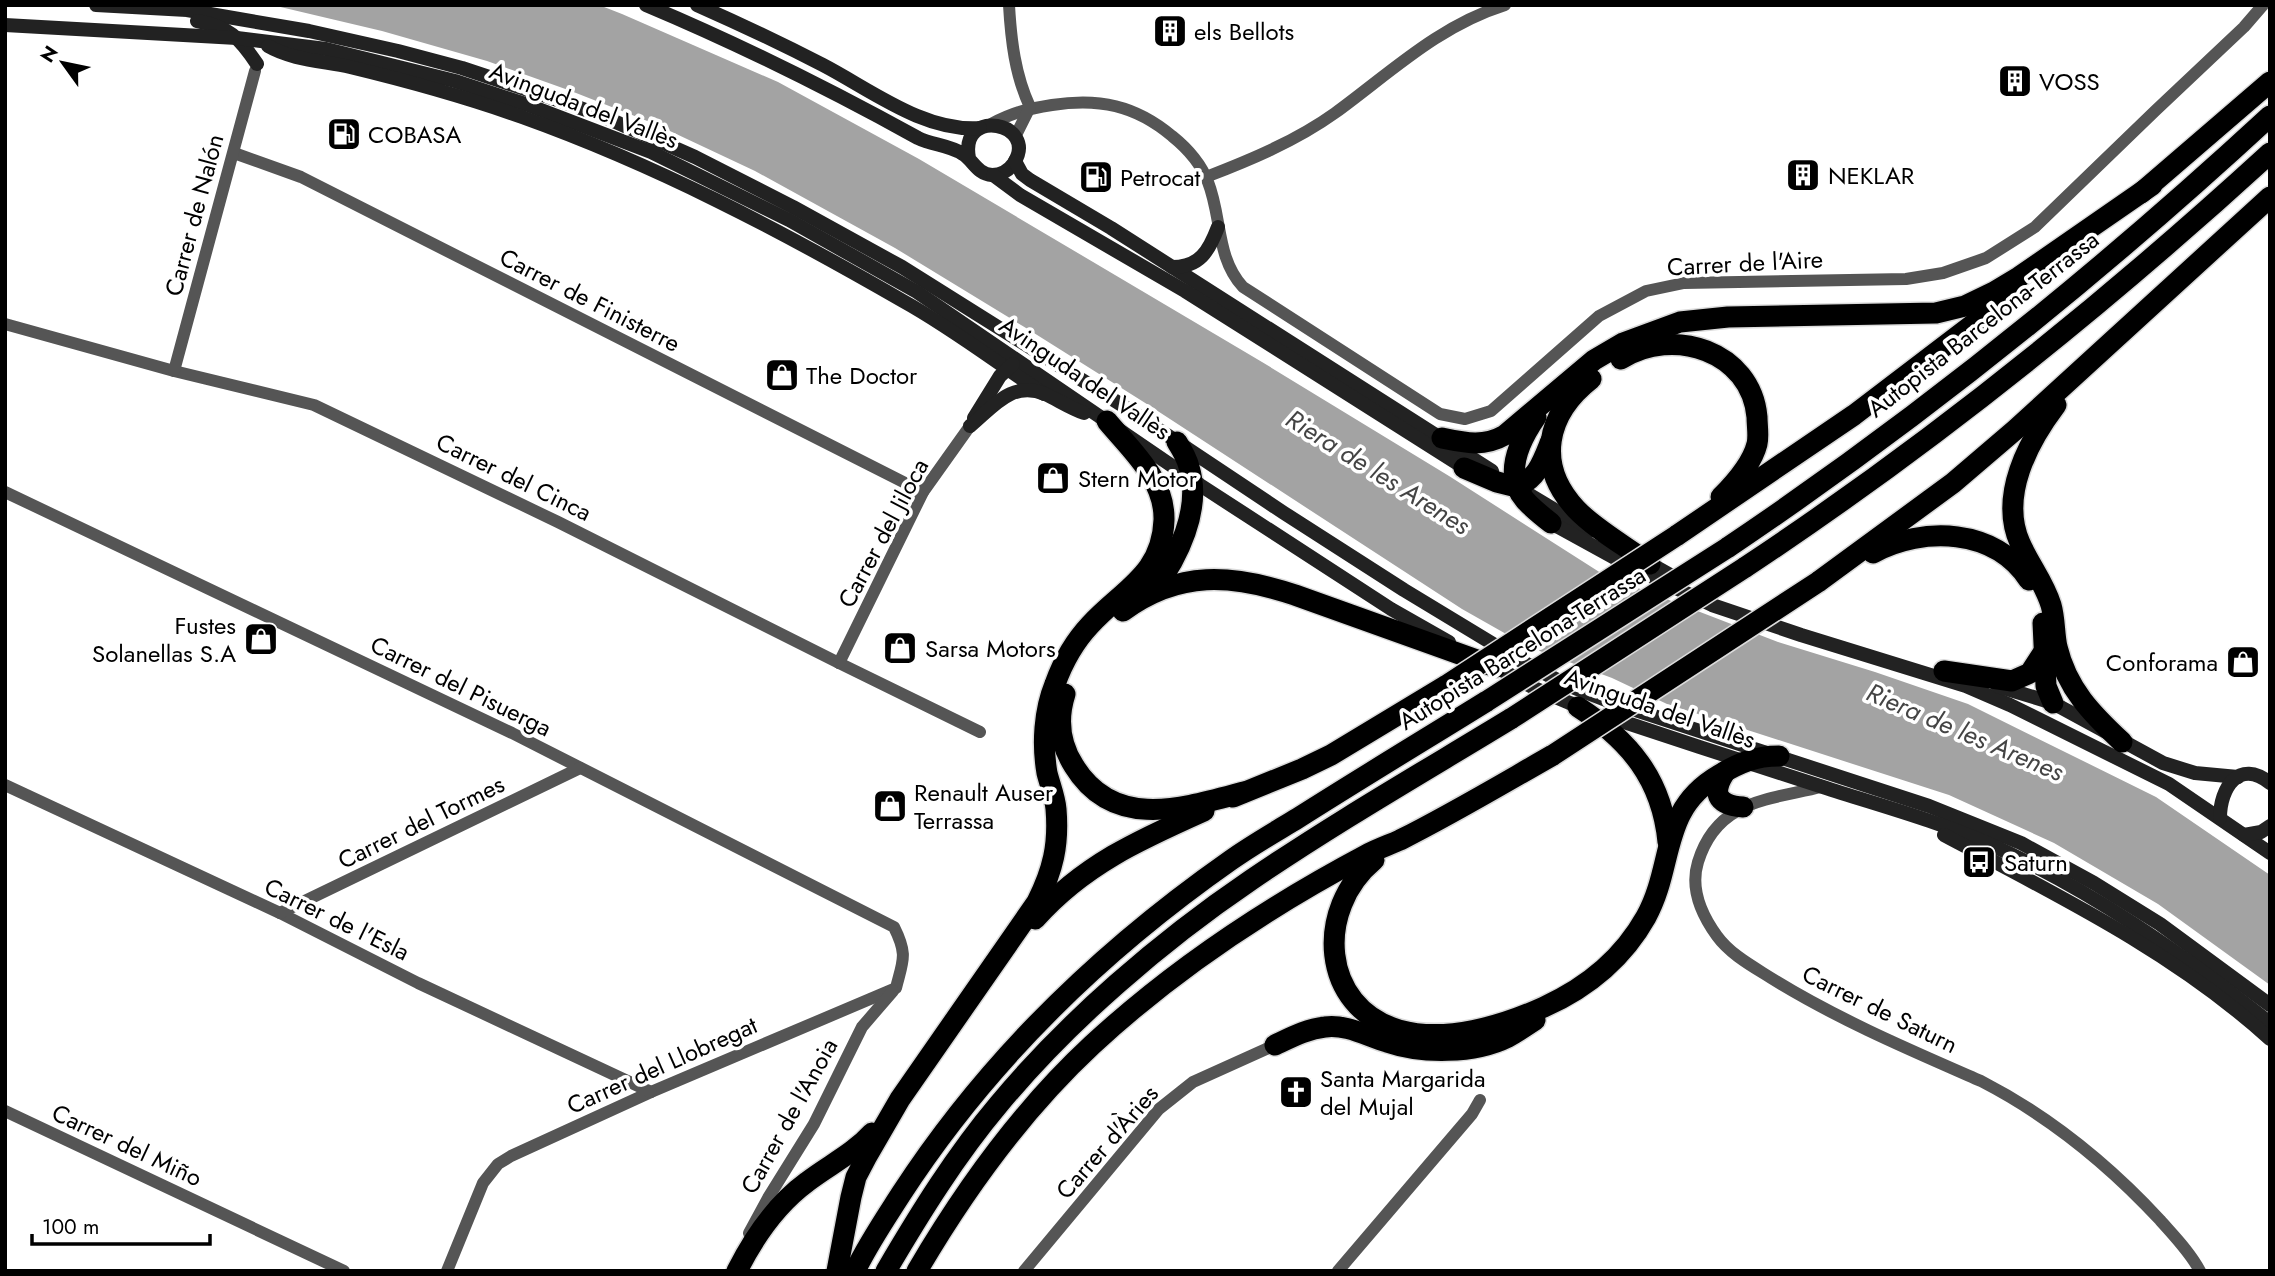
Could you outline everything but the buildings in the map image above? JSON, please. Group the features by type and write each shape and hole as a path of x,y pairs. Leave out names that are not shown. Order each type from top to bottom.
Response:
{"highway":[{"path":"986,976 1044,910 1097,864 1152,834 1302,769 1359,740 1684,531 1854,415 2152,184 2270,82"},
{"name":"Autopista Barcelona-Terrassa","path":"855,1271 907,1185 952,1120 1029,1030 1140,928 1232,859 1727,548 1877,442 2064,297 2270,116"},
{"path":"886,1271 948,1173 998,1105 1052,1045 1160,948 1250,880 1512,718 1744,568 1894,463 1986,394 2166,246 2270,153"},
{"path":"1443,438 1469,444 1493,442 1506,435 1594,360 1623,343 1680,322 1728,317 1936,313 1965,306 2019,277 2152,184"},
{"path":"917,1271 989,1161 1031,1109 1092,1046 1138,1005 1206,953 1262,917 1367,854 1400,840 1553,755 1818,582 1953,483 2015,430 2270,197"},
{"path":"1464,468 1497,482 1517,486 1534,477 1541,467 1557,419 1572,396 1630,353 1684,345 1720,357 1744,380 1753,395 1757,443 1749,462 1730,488 1684,531"},
{"path":"2053,703 2046,686 2039,601 2018,554 2013,512 2014,495 2020,467 2029,447 2053,409 2105,348"},
{"path":"1549,397 1520,443 1515,466 1517,486 1526,502 1551,523"},
{"path":"837,1271 856,1177 901,1099 1037,902 1053,866 1057,833 1056,806 1047,772 1044,743 1053,687 1064,662 1077,641 1098,617 1136,585 1158,552 1164,507 1157,484 1107,421"},
{"path":"1550,441 1553,467 1560,487 1577,510 1650,564"},
{"path":"1153,591 1179,550 1190,512 1192,480 1186,458 1177,442"},
{"path":"1818,582 1886,546 1928,535 1974,541 2018,554 2043,585 2052,607 2060,657 2071,685 2115,747"},
{"path":"1244,792 1191,806 1156,810 1136,808 1108,800 1093,790 1068,755 1062,737 1060,715 1074,670 1104,627 1153,591 1200,580 1252,583 1295,595 1496,667"},
{"path":"1944,671 2012,681 2030,673 2043,653"},
{"path":"1578,707 1613,731 1639,761 1660,799 1668,847"},
{"path":"1275,1045 1307,1030 1328,1026 1348,1028 1408,1049 1441,1051 1481,1046 1506,1038 1587,983 1610,964 1629,943 1657,896 1674,826 1683,809 1703,785 1754,758 1779,757"},
{"path":"1735,766 1719,781 1717,790 1719,798 1731,806 1743,807"},
{"path":"1400,840 1357,876 1338,911 1335,960 1347,992 1360,1009 1380,1023 1401,1030 1423,1034 1443,1033 1496,1025 1567,996"},
{"path":"737,1271 755,1238 786,1200 807,1182 858,1148 901,1099"},
{"path":"924,1271 948,1220"}],"main road":[{"name":"Avinguda del Vallès","path":"96,5 166,11 187,10 268,23 398,51 496,79 600,115 695,157 793,206 902,267 1125,407 1404,590 1552,678 1611,702 1929,806 1987,828 2046,856 2116,896 2171,932 2270,1004"},
{"path":"646,5 749,50 835,92 923,141 955,150 969,158 981,172 993,175 1020,195 1185,291 1551,523 1635,569 1712,605 1966,686 2090,746 2115,747 2194,773 2238,777 2250,774 2265,778"},
{"path":"697,5 809,58 930,122 957,129 1003,126 1015,137 1018,145 1015,161 1006,172 993,175"},
{"path":"166,11 224,28 237,38 256,67 278,46"},
{"path":"5,25 258,40 278,46 290,55 453,94 595,145 684,183 782,232 905,301 1003,372 1066,406 1107,421"},
{"name":"Avinguda del Vallès","path":"278,46 347,53 456,81 651,152 789,220 897,280 1192,480 1391,609 1534,688 1735,766 1821,787 1902,813 2072,894 2119,929 2173,958"},
{"path":"969,158 969,142 986,126"},
{"path":"1015,161 1022,174 1030,180 1111,228 1557,512 1650,564 1741,608 2053,703 2270,853"},
{"path":"1172,267 1187,266 1202,258 1210,248 1218,227"},
{"path":"970,426 984,398 1003,372 1020,361 1033,360 1064,370"},
{"path":"1003,372 1007,395"},
{"path":"970,426 1007,395 1021,389 1044,394"},
{"path":"2220,818 2223,792 2227,785 2238,777"},
{"path":"2244,835 2260,832 2270,826"},
{"path":"2173,958 2270,1023"},
{"path":"2173,958 2270,1039"}],"street":[{"path":"1009,5 1012,51 1030,107 1015,137"},
{"path":"1206,177 1278,147 1308,130 1335,114 1433,39 1457,25 1505,5"},
{"name":"Carrer de l'Aire","path":"986,126 1030,107 1085,101 1118,106 1154,121 1185,147 1206,177 1214,201 1225,259 1236,280 1252,295 1440,414 1465,419 1491,411 1599,316 1646,291 1697,282 1906,279 1934,275 1969,265 2008,246 2035,227 2244,27 2263,5"},
{"name":"Carrer de Nalón","path":"174,371 256,67"},
{"name":"Carrer de Finisterre","path":"233,153 301,177 923,492"},
{"name":"Carrer del Cinca","path":"5,324 174,371 314,405 558,522 980,732"},
{"name":"Carrer del Jiloca","path":"839,663 923,492 970,426"},
{"name":"Carrer del Pisuerga","path":"5,492 512,733 894,927 904,946 896,988"},
{"name":"Carrer del Tormes","path":"281,914 580,768"},
{"name":"Carrer de l'Esla","path":"5,785 651,1092"},
{"name":"Carrer de Saturn","path":"1821,787 1769,797 1743,807 1715,828 1702,850 1696,869 1694,890 1717,937 1739,958 1820,1006 1981,1081 2020,1103 2118,1178 2143,1202 2191,1264 2200,1271"},
{"name":"Carrer del Llobregat","path":"447,1271 483,1183 498,1164 651,1092 896,988"},
{"name":"Carrer de l'Anoia","path":"730,1271 768,1198 814,1124 862,1027 896,988"},
{"name":"Carrer d'Àries","path":"1024,1271 1159,1109 1193,1082 1275,1045"},
{"path":"1338,1271 1472,1114 1480,1100"},
{"name":"Carrer del Miño","path":"5,1111 344,1271"}],"water":[{"name":"Riera de les Arenes","path":"272,5 599,5 778,82 919,159 1262,362 1604,575 1778,642 1968,704 2156,797 2270,875 2270,985 2158,904 2054,843 1949,795 1667,704 1612,678 1529,647 1462,609 1026,328 895,248 755,171 655,124 487,61 382,31"}],"place":[{"name":"els Bellots","path":"1170,31"},
{"name":"VOSS","path":"2015,81"},
{"name":"COBASA","path":"344,134"},
{"name":"NEKLAR","path":"1803,175"},
{"name":"Petrocat","path":"1096,177"},
{"name":"The Doctor","path":"782,375"},
{"name":"Stern Motor","path":"1053,478"},
{"name":"Fustes Solanellas S.A","path":"261,639"},
{"name":"Sarsa Motors","path":"900,648"},
{"name":"Conforama","path":"2243,662"},
{"name":"Renault Auser Terrassa","path":"890,806"},
{"name":"Saturn","path":"1979,862"},
{"name":"Santa Margarida del Mujal","path":"1296,1092"}]}
